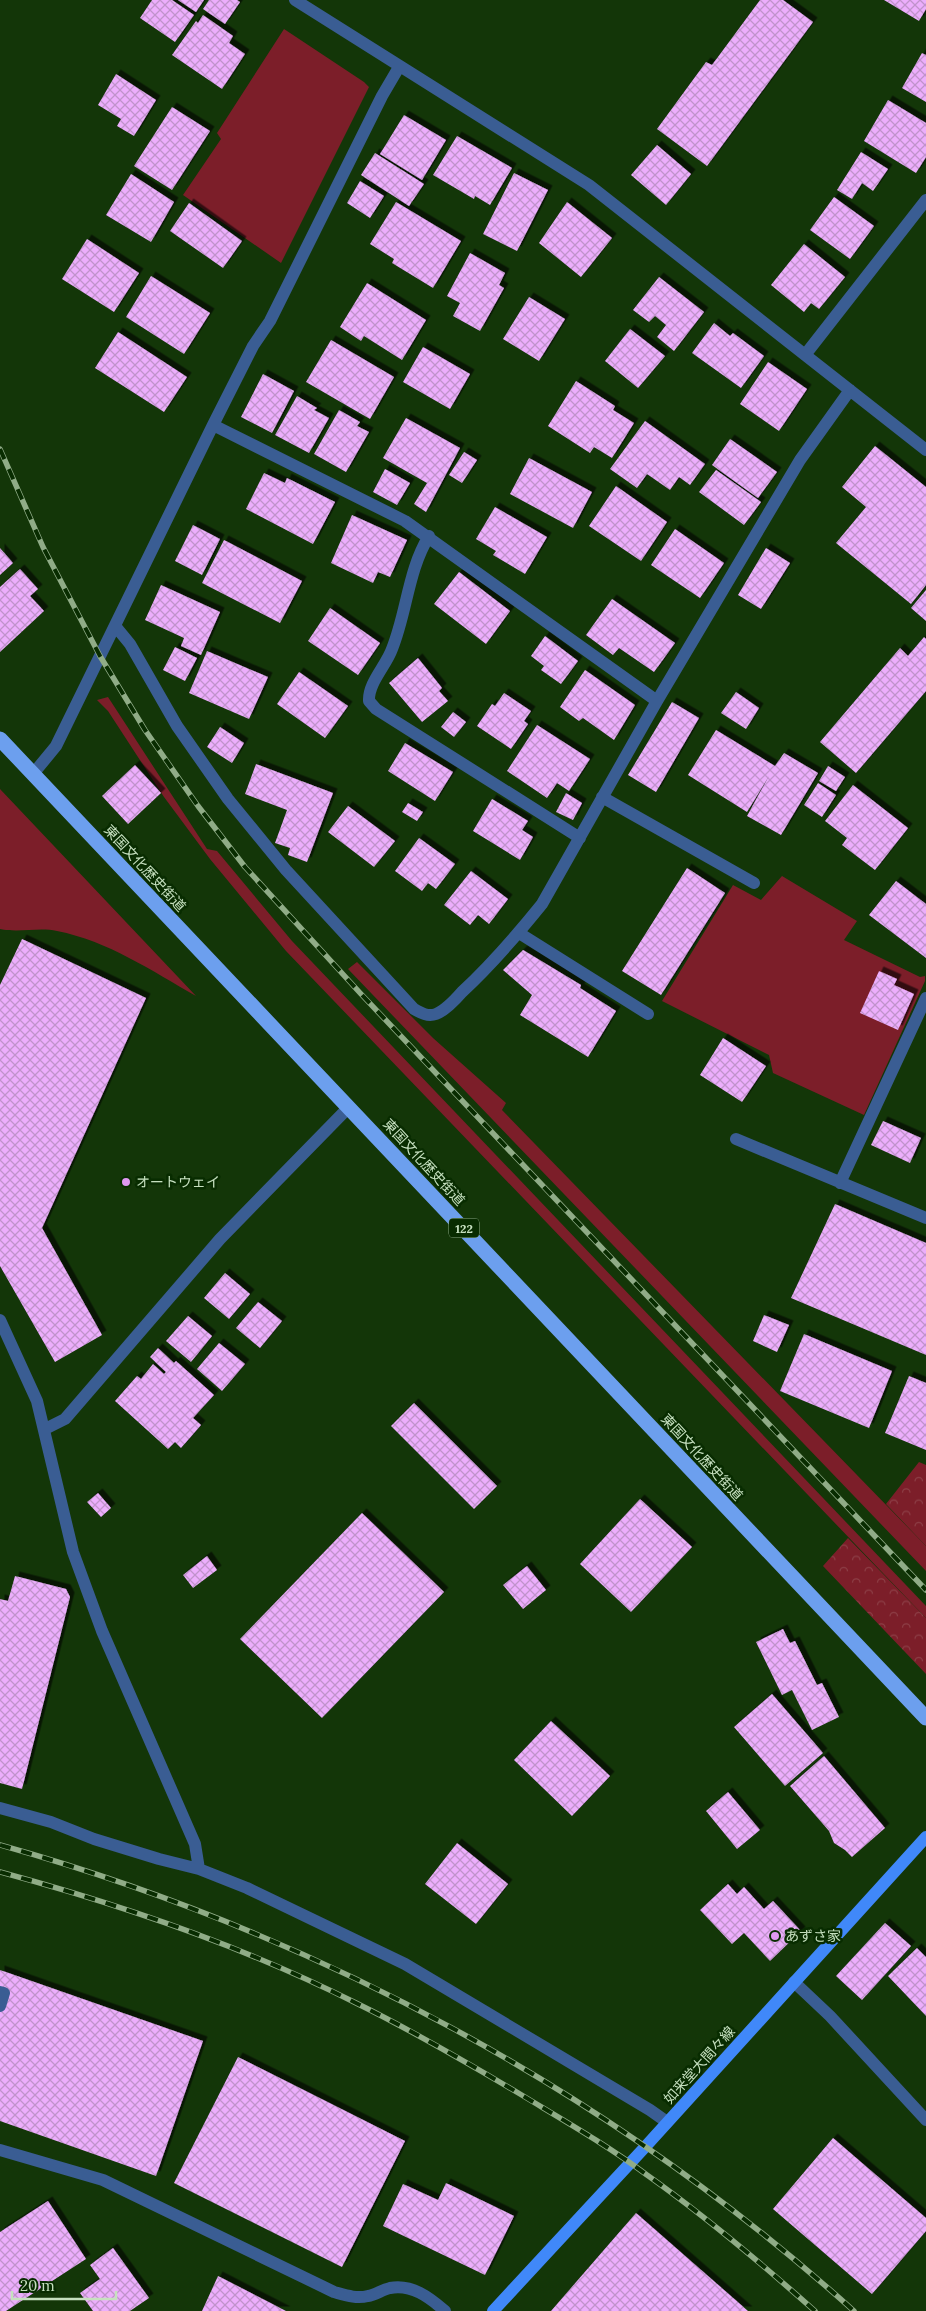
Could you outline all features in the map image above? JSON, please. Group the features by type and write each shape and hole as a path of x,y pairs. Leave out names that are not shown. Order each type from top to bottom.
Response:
{"highway":[{"name":"東国文化歴史街道","path":"0,739 926,1718"}],"main road":[{"name":"如来堂大間々線","path":"493,2311 926,1837"}],"street":[{"path":"295,0 589,186 926,450"},
{"path":"34,774 56,746 116,627 213,425 253,346 270,321 382,96 399,67"},
{"path":"805,355 926,200"},
{"path":"116,627 130,644 177,726 234,806 292,877 414,1009 423,1014 434,1015 443,1010 481,975 519,933 550,891 656,701 800,460 850,390"},
{"path":"213,425 405,520 656,701"},
{"path":"429,536 417,557 392,652 370,691 369,701 376,709 580,838"},
{"path":"602,797 754,883"},
{"path":"519,933 648,1014"},
{"path":"840,1183 926,998"},
{"path":"45,1429 65,1419 220,1239 349,1107"},
{"path":"736,1139 926,1218"},
{"path":"0,1320 36,1401 45,1429 73,1552 106,1640 195,1844 199,1869"},
{"path":"0,1808 51,1822 94,1839 159,1859 199,1869 247,1888 406,1964 667,2122"},
{"path":"794,1982 830,2016 926,2120"},
{"path":"0,1992 4,1994 0,2006"},
{"path":"0,2150 103,2180 334,2292 351,2297 367,2296 388,2289 408,2289 418,2291 444,2311"}],"green space":[{"path":"284,29 369,87 281,263 183,195 221,139 217,133"},
{"path":"108,697 207,849 217,851 292,941 926,1606 926,1618 286,951 210,859 164,797 108,711 97,700"},
{"path":"0,789 196,996 112,949 94,942 50,930 0,929"},
{"path":"782,876 857,921 844,940 920,977 925,976 925,981 864,1115 773,1073 769,1055 662,1001 733,885 761,900"},
{"path":"357,962 433,1038 506,1103 502,1110 926,1546 926,1571 348,969"},
{"path":"919,1462 926,1465 926,1546 886,1504"},
{"path":"848,1538 926,1618 926,1674 823,1566"}],"building":[{"path":"152,0 172,0 194,15 175,42 140,18"},
{"path":"178,0 204,0 196,12"},
{"path":"209,0 237,0 240,2 225,24 203,9"},
{"path":"760,0 783,0 813,22 707,166 657,129 706,62 712,65"},
{"path":"884,0 926,0 926,9 919,21"},
{"path":"203,15 233,36 229,43 245,54 222,89 172,55 196,21 198,23"},
{"path":"922,53 926,55 926,102 902,88"},
{"path":"116,74 156,100 134,136 117,126 121,119 98,105"},
{"path":"888,100 926,123 926,157 916,173 864,141"},
{"path":"172,107 210,131 172,190 134,166"},
{"path":"404,115 446,140 422,180 380,154"},
{"path":"457,136 512,168 490,205 475,196 474,199 433,175"},
{"path":"657,145 691,174 666,205 631,175"},
{"path":"861,152 888,169 873,191 862,183 852,199 837,190"},
{"path":"375,153 424,184 409,206 361,175"},
{"path":"514,173 548,190 517,251 483,234"},
{"path":"131,174 174,202 151,242 106,215"},
{"path":"360,181 384,196 370,218 347,203"},
{"path":"834,197 874,226 850,259 810,230"},
{"path":"396,202 461,241 433,288 392,263 394,259 370,244"},
{"path":"567,202 612,238 581,277 539,243"},
{"path":"189,203 242,241 223,268 170,231"},
{"path":"87,239 139,273 114,312 62,279"},
{"path":"804,244 845,277 819,309 811,303 804,312 771,285"},
{"path":"470,253 505,273 499,285 504,288 480,331 453,316 460,303 447,296"},
{"path":"151,276 210,313 184,354 126,317"},
{"path":"659,277 704,312 674,351 657,337 666,325 655,316 649,322 633,310"},
{"path":"367,283 426,320 402,360 364,336 361,341 340,327"},
{"path":"529,297 565,319 539,361 503,339"},
{"path":"714,323 730,336 733,333 764,356 741,388 692,353"},
{"path":"630,329 665,356 638,388 605,361"},
{"path":"118,332 187,377 164,412 95,368"},
{"path":"331,340 394,377 370,419 306,382"},
{"path":"423,347 470,374 450,409 403,382"},
{"path":"768,362 807,389 779,431 740,404"},
{"path":"263,374 294,391 272,433 241,417"},
{"path":"576,381 615,406 613,410 634,423 612,458 594,447 590,453 548,426"},
{"path":"297,396 317,408 314,410 329,418 309,453 275,435"},
{"path":"339,410 360,422 357,426 369,432 346,472 314,454"},
{"path":"406,418 460,448 426,512 414,504 427,483 383,458"},
{"path":"645,421 705,464 690,485 679,477 670,490 647,474 637,488 610,469"},
{"path":"730,439 777,472 758,498 712,465"},
{"path":"875,446 926,487 926,585 911,604 836,543 866,507 842,487"},
{"path":"464,452 477,460 462,483 449,475"},
{"path":"529,458 592,492 573,528 510,494"},
{"path":"385,469 410,483 397,505 373,492"},
{"path":"716,470 761,502 744,525 699,492"},
{"path":"264,473 285,483 287,478 335,502 313,544 246,509"},
{"path":"616,486 667,522 641,561 589,526"},
{"path":"495,507 547,537 525,574 493,555 496,551 476,539"},
{"path":"352,515 407,540 390,577 378,572 373,583 331,563"},
{"path":"193,525 220,539 202,575 175,561"},
{"path":"675,529 724,563 700,598 651,565"},
{"path":"224,540 302,581 280,623 202,583"},
{"path":"0,548 13,563 0,575"},
{"path":"766,548 790,563 761,609 738,595"},
{"path":"20,569 38,589 30,596 44,611 0,652 0,587"},
{"path":"459,572 510,611 486,644 434,604"},
{"path":"161,585 220,612 201,655 181,646 184,638 145,620"},
{"path":"926,590 926,621 911,608"},
{"path":"612,599 675,643 654,672 619,648 613,655 586,635"},
{"path":"330,608 380,643 358,675 308,641"},
{"path":"545,636 578,661 561,684 541,670 544,666 531,656"},
{"path":"924,637 926,639 926,691 856,773 820,742 900,648 908,656"},
{"path":"175,647 197,658 185,681 163,670"},
{"path":"207,651 268,677 249,719 189,693"},
{"path":"418,658 442,688 439,691 448,701 422,722 389,683"},
{"path":"585,670 635,705 614,740 583,718 579,721 560,707"},
{"path":"299,672 348,706 325,738 277,704"},
{"path":"736,692 759,708 746,729 721,713"},
{"path":"504,693 531,711 524,721 528,724 511,749 477,726 492,704 495,706"},
{"path":"672,702 699,718 656,792 628,775"},
{"path":"453,712 466,722 454,737 441,727"},
{"path":"537,725 590,759 569,791 557,783 547,798 507,771"},
{"path":"220,727 244,743 232,763 207,747"},
{"path":"716,730 775,766 784,753 818,773 781,835 747,816 769,776 747,812 688,775"},
{"path":"405,743 453,772 435,801 388,771"},
{"path":"256,764 333,793 307,862 288,855 290,848 275,843 287,810 245,794"},
{"path":"135,765 161,793 128,824 102,796"},
{"path":"828,766 845,777 836,791 819,781"},
{"path":"818,783 836,795 822,817 804,805"},
{"path":"853,785 908,828 875,870 842,845 847,838 825,821"},
{"path":"566,793 582,803 573,820 556,812"},
{"path":"492,799 528,821 522,830 533,837 520,860 473,831"},
{"path":"408,803 423,812 417,821 402,812"},
{"path":"348,806 395,841 374,867 328,832"},
{"path":"419,838 455,864 436,889 428,883 422,891 395,871"},
{"path":"687,868 725,893 661,995 622,971"},
{"path":"471,871 508,899 489,924 478,915 470,925 444,905"},
{"path":"896,881 926,904 926,958 869,915"},
{"path":"22,939 146,998 42,1228 102,1335 55,1362 0,1266 0,985"},
{"path":"523,950 581,985 580,988 616,1011 588,1057 520,1015 532,995 503,970"},
{"path":"879,971 897,979 894,985 914,994 898,1030 860,1013"},
{"path":"723,1038 766,1066 742,1102 700,1075"},
{"path":"883,1121 921,1138 910,1163 871,1145"},
{"path":"835,1204 926,1243 926,1355 791,1298"},
{"path":"225,1273 250,1294 229,1319 204,1298"},
{"path":"258,1302 282,1321 260,1348 236,1328"},
{"path":"764,1315 789,1325 777,1352 753,1341"},
{"path":"188,1316 212,1336 191,1362 166,1341"},
{"path":"804,1334 892,1371 869,1428 780,1391"},
{"path":"219,1343 245,1364 222,1391 197,1369"},
{"path":"158,1348 174,1363 176,1361 214,1395 193,1418 201,1425 181,1448 175,1442 168,1449 115,1401 137,1376 141,1379 153,1364 164,1374 166,1372 150,1357"},
{"path":"909,1376 926,1383 926,1450 885,1433"},
{"path":"414,1403 497,1486 474,1509 391,1426"},
{"path":"98,1493 111,1508 101,1517 87,1502"},
{"path":"640,1499 692,1547 631,1612 580,1564"},
{"path":"362,1513 444,1592 322,1718 240,1639"},
{"path":"207,1556 217,1570 193,1588 183,1575"},
{"path":"527,1566 546,1590 523,1609 503,1585"},
{"path":"15,1576 66,1589 70,1597 22,1789 0,1783 0,1599 8,1601"},
{"path":"783,1629 790,1643 795,1641 817,1685 822,1683 839,1717 812,1730 792,1690 782,1695 756,1642"},
{"path":"772,1694 823,1753 785,1786 734,1727"},
{"path":"551,1721 610,1776 572,1816 514,1760"},
{"path":"824,1756 885,1828 852,1857 834,1843 829,1831 790,1786"},
{"path":"728,1792 760,1830 737,1849 706,1811"},
{"path":"457,1843 508,1884 476,1924 425,1884"},
{"path":"728,1884 737,1894 744,1887 764,1909 773,1901 801,1931 770,1961 744,1933 732,1944 700,1910"},
{"path":"885,1923 911,1946 862,2000 836,1976"},
{"path":"917,1948 926,1957 926,2016 888,1976"},
{"path":"0,1970 203,2041 156,2176 0,2121"},
{"path":"238,2057 405,2141 342,2267 174,2183"},
{"path":"833,2138 926,2218 926,2231 872,2294 773,2209"},
{"path":"446,2183 514,2216 485,2275 383,2226 403,2184 438,2200"},
{"path":"48,2201 86,2259 6,2311 0,2311 0,2232"},
{"path":"636,2213 748,2311 551,2311"},
{"path":"113,2248 149,2298 130,2311 93,2311 80,2293 100,2279 90,2265"},
{"path":"218,2276 286,2311 202,2311"}],"railway":[{"path":"0,449 43,547 100,656 145,730 198,806 245,867 361,994 926,1590"},
{"path":"0,1845 117,1881 232,1924 344,1973 454,2029 560,2091 662,2158 760,2232 854,2311"},
{"path":"0,1872 91,1898 226,1945 313,1982 398,2025 520,2094 616,2153 711,2223 815,2311"}],"place":[{"name":"オートウェイ","path":"126,1182"},
{"name":"あずさ家","path":"775,1936"}]}
